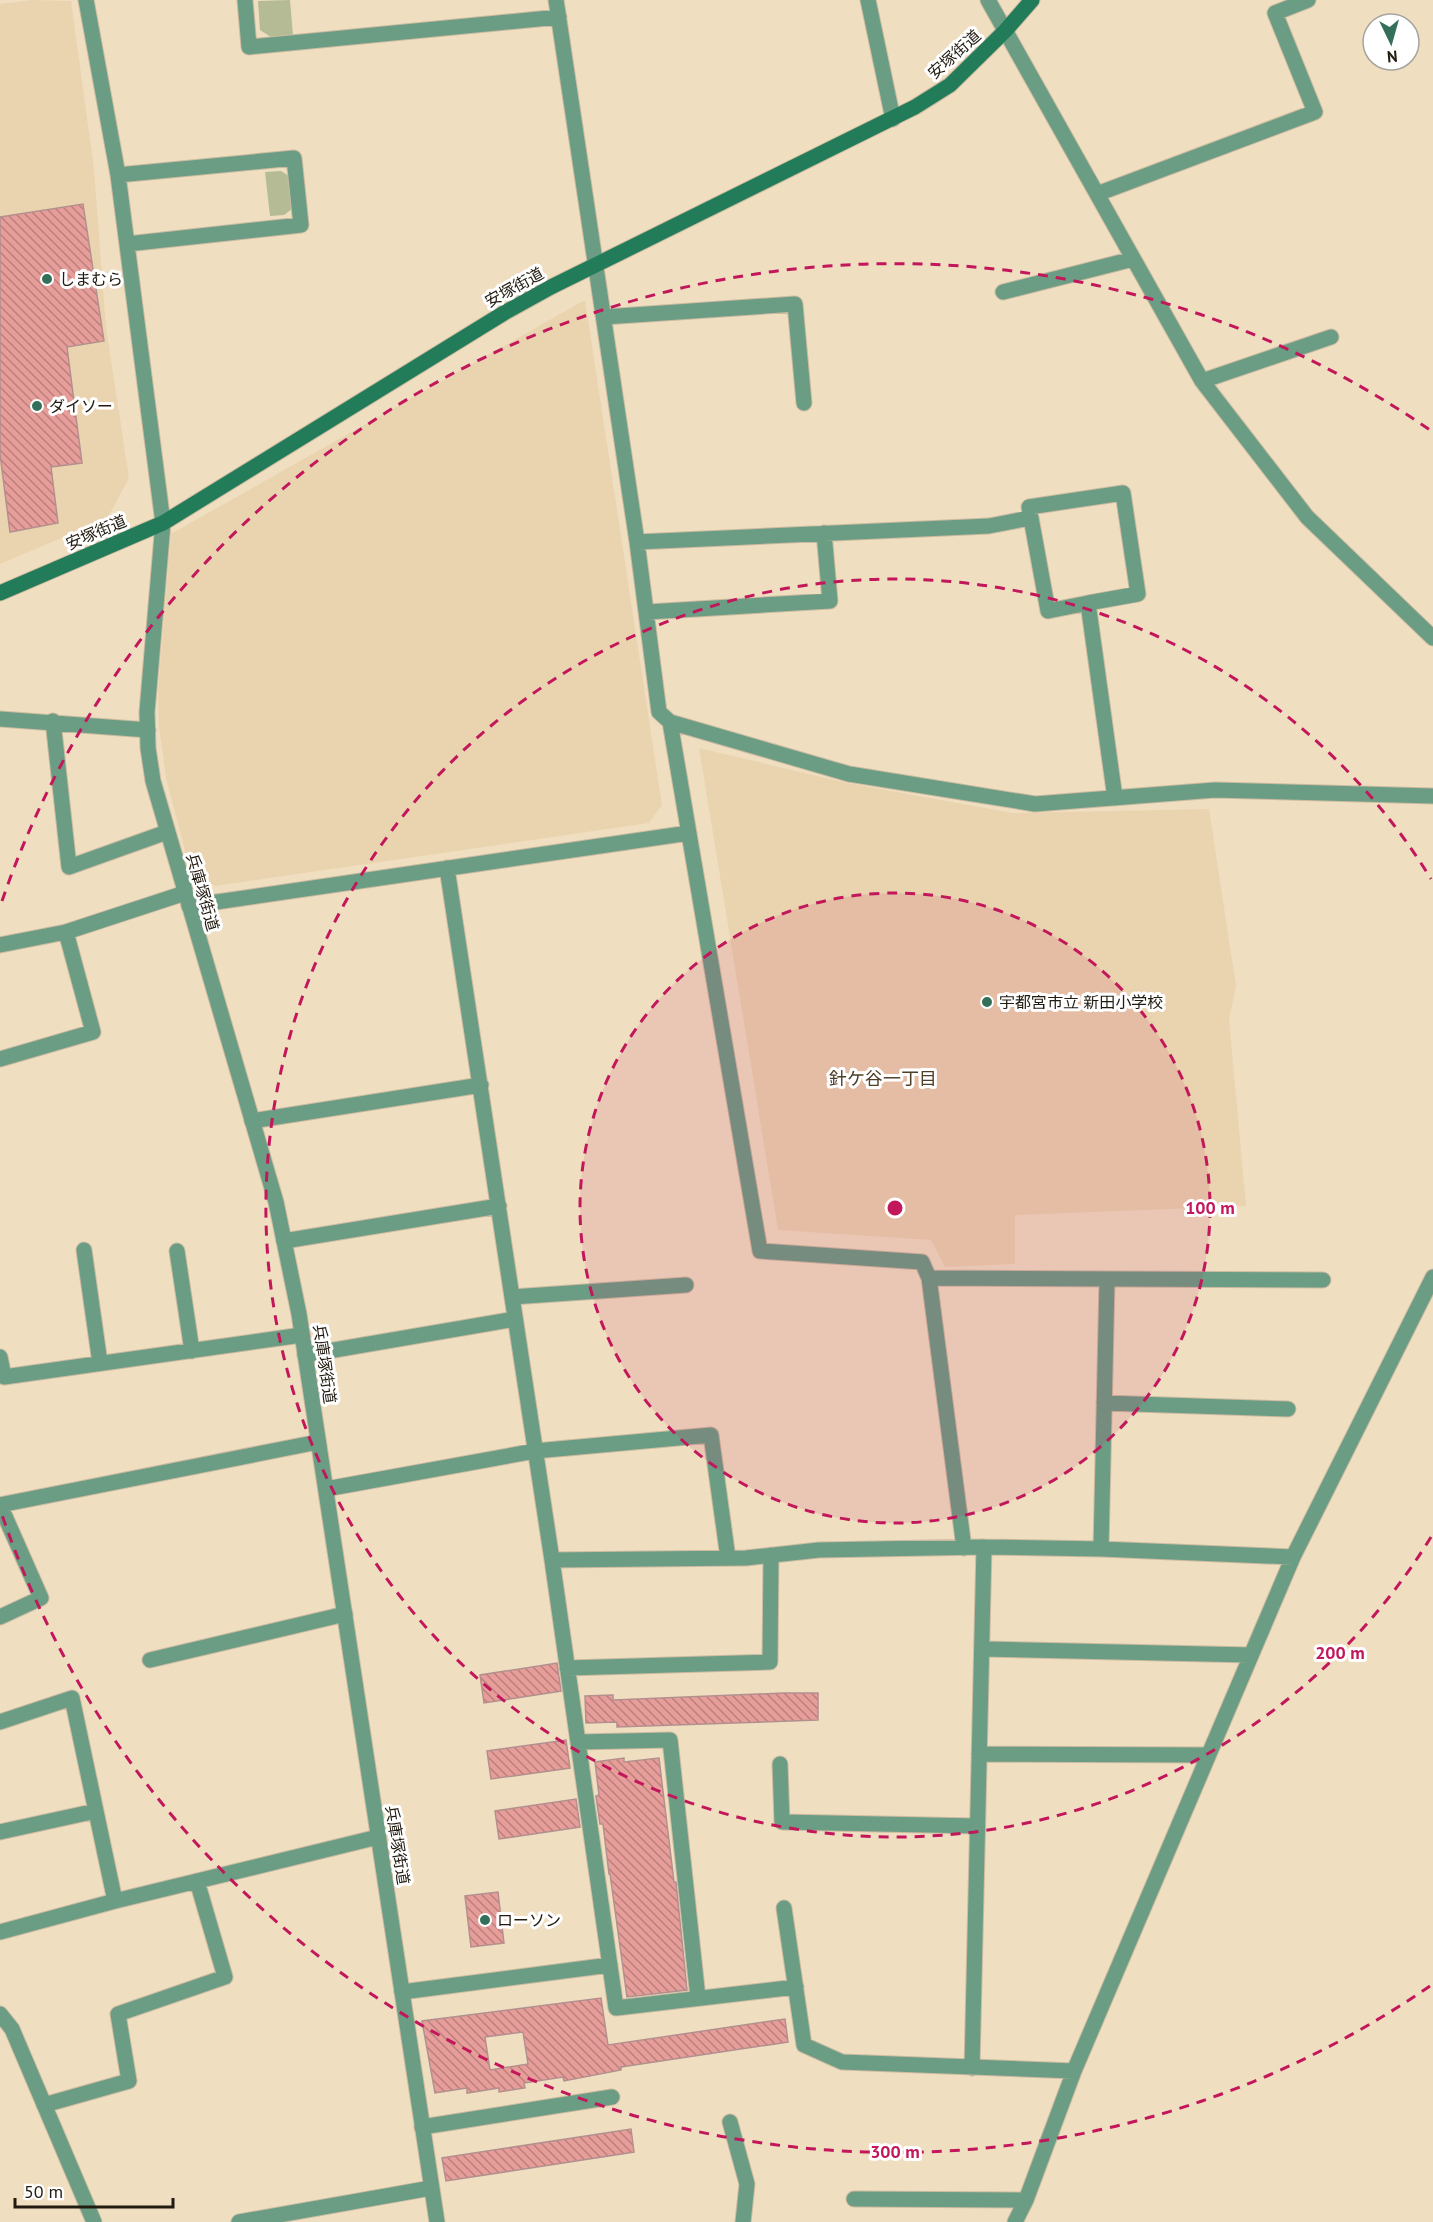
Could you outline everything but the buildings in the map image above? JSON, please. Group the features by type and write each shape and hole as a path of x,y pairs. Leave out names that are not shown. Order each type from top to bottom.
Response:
{"main road":[{"name":"安塚街道","path":"0,592 163,523 448,346 551,287 893,119 950,85 1005,31 1032,0"}],"street":[{"name":"兵庫塚街道","path":"86,0 118,175 163,523 148,701 148,748 153,781 276,1202 284,1241 302,1335 326,1489 436,2222"},
{"path":"245,0 249,47 559,17"},
{"path":"556,0 597,264 647,612 659,712 670,722 849,774 1035,804 1215,790 1433,796"},
{"path":"868,0 893,119"},
{"path":"988,0 1202,381 1307,517 1433,638"},
{"path":"1097,194 1314,112 1275,13 1308,0"},
{"path":"118,175 294,158 301,225 128,244"},
{"path":"1003,292 1133,259"},
{"path":"604,317 795,304 804,403"},
{"path":"1202,381 1331,337"},
{"path":"1123,493 1138,594 1088,603 1048,611 1029,507 1123,493"},
{"path":"637,542 989,526 1030,518"},
{"path":"647,612 830,601 824,533"},
{"path":"1088,603 1115,798"},
{"path":"0,719 53,721 148,730"},
{"path":"53,721 69,867 167,832"},
{"path":"670,722 760,1251 922,1262 929,1278 964,1548"},
{"path":"0,945 66,932 187,899 447,868 689,832"},
{"path":"447,868 552,1560 616,2008 796,1987"},
{"path":"0,1059 93,1032 66,932"},
{"path":"252,1121 481,1085"},
{"path":"284,1241 499,1206"},
{"path":"84,1250 100,1363"},
{"path":"177,1251 192,1351"},
{"path":"1015,2222 1026,2200 1074,2071 1293,1557 1433,1277"},
{"path":"929,1278 1323,1280"},
{"path":"1101,1549 1107,1280"},
{"path":"512,1297 686,1285"},
{"path":"305,1355 515,1318"},
{"path":"0,1357 4,1377 302,1335"},
{"path":"1104,1403 1288,1409"},
{"path":"326,1489 535,1451 711,1435 728,1558"},
{"path":"0,1617 41,1598 0,1505 318,1442"},
{"path":"552,1560 728,1558 819,1550 984,1547 1293,1557"},
{"path":"972,2068 984,1547"},
{"path":"567,1668 770,1662 771,1555"},
{"path":"150,1660 345,1614"},
{"path":"982,1649 1251,1655"},
{"path":"0,1722 72,1698 115,1901"},
{"path":"578,1742 670,1740 698,1998"},
{"path":"979,1754 1208,1755"},
{"path":"780,1764 782,1822 977,1826"},
{"path":"0,1832 96,1811"},
{"path":"0,1932 115,1901 378,1837"},
{"path":"44,2105 129,2081 118,2014 225,1977 197,1881"},
{"path":"784,1908 804,2045 842,2062 1074,2071"},
{"path":"402,1992 610,1965"},
{"path":"0,2014 12,2029 94,2222"},
{"path":"422,2127 612,2097"},
{"path":"730,2122 747,2184 743,2222"},
{"path":"239,2222 431,2187"},
{"path":"854,2199 1026,2200"}],"shaded area":[{"path":"33,0 71,1 94,169 106,327 129,478 107,519 0,564 0,4"},
{"path":"585,300 662,805 649,823 215,886 191,874 166,778 159,726 158,692 171,534"},
{"name":"宇都宮市立 新田小学校","path":"699,748 847,783 1012,813 1209,809 1236,986 1229,1019 1246,1206 1015,1215 1015,1264 945,1267 931,1240 778,1230"}],"green space":[{"path":"290,0 293,35 271,37 260,30 258,1"},
{"path":"281,171 289,176 292,209 284,215 270,216 265,172"}],"place":[{"name":"しまむら","path":"47,279"},
{"name":"ダイソー","path":"37,406"},
{"name":"宇都宮市立 新田小学校","path":"987,1002"},
{"name":"ローソン","path":"485,1920"}],"district":[{"name":"針ケ谷一丁目","path":"883,1079"}]}
